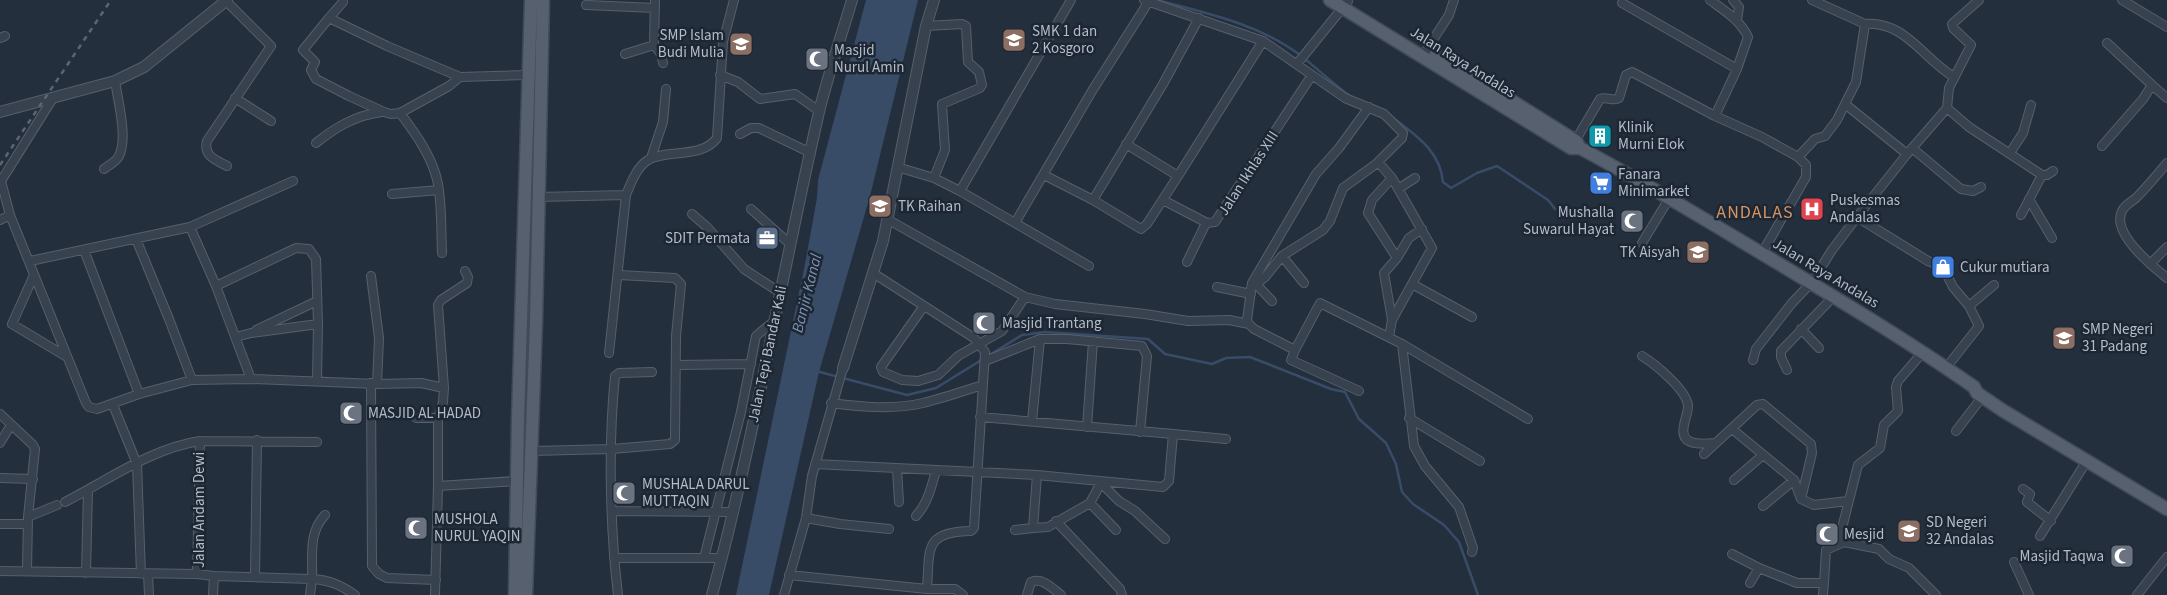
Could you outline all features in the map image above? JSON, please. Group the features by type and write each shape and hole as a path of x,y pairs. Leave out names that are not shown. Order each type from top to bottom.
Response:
{"main road":[{"path":"521,589 516,481 531,0"},
{"path":"521,589 532,451 543,0"},
{"name":"Jalan Raya Andalas","path":"1330,0 1345,3 1427,49 1500,99"},
{"name":"Jalan Raya Andalas","path":"1345,3 1576,146 1670,197 1812,282 1924,352 1974,387 1977,393 2167,501"},
{"path":"526,162 540,163"},
{"path":"521,341 536,341"},
{"name":"Jalan Raya Andalas","path":"1974,387 1980,387 2071,448 2086,462 2167,509"}],"street":[{"path":"0,112 115,80 144,67 227,0 271,46 235,98 206,145 209,156 227,166"},
{"path":"651,158 697,150 714,142 717,138 720,75 726,27 734,0"},
{"name":"Jalan Tepi Bandar Kali","path":"712,595 766,368 779,292 819,111 852,0"},
{"path":"784,595 806,518 815,464 832,401 873,273 887,219 926,26 934,0"},
{"path":"960,191 1071,0"},
{"path":"1427,49 1449,15 1454,0"},
{"path":"1710,0 1737,20 1744,27 1748,37 1737,69 1715,116"},
{"path":"1733,0 1739,7 1737,20"},
{"path":"1812,0 1865,24 1886,26 1898,31 1914,41 1944,72 1954,77"},
{"path":"1752,360 1756,349 1792,303 1812,282 1857,217 1947,108 1948,88 1971,46 1953,28 1952,24 1979,0"},
{"path":"2122,0 2167,27"},
{"path":"1016,224 1146,1 1263,41 1300,60 1312,74 1348,100 1384,114 1403,133 1402,138 1378,162 1343,188 1330,221 1323,230 1282,256 1253,289"},
{"path":"343,2 303,50 315,62 311,73 316,79 391,114 400,113 449,86 460,77"},
{"path":"1300,60 1345,3"},
{"path":"1622,3 1737,69"},
{"path":"586,5 655,4 654,45 661,54 663,62"},
{"path":"329,18 387,46 460,77 529,75"},
{"path":"1093,200 1163,84 1199,18"},
{"path":"926,26 962,24 966,26 968,62 979,72 982,85 980,88 942,104 945,150 934,178"},
{"path":"1798,157 1815,139 1825,136 1846,104 1856,82 1865,24"},
{"path":"1044,175 1093,200 1141,229 1147,224 1163,200 1263,41"},
{"path":"2107,43 2167,98"},
{"path":"625,54 654,45"},
{"path":"1576,146 1598,102 1604,98 1616,100 1619,98 1626,75 1632,72 1798,157 1806,165 1806,176 1762,253"},
{"name":"Jalan Ikhlas XIII","path":"1163,200 1206,223 1213,223 1219,219 1312,74"},
{"path":"720,75 738,82 760,99 795,94 819,111"},
{"path":"104,169 118,157 121,148 122,134 115,80"},
{"path":"2102,146 2143,99 2152,85"},
{"path":"609,353 619,275 626,195 635,174 651,158 663,122 666,89"},
{"path":"54,98 0,181 10,215 89,407 97,409 113,405 140,394 192,380 251,379 374,384 421,383 444,388"},
{"path":"235,98 271,121"},
{"path":"1846,104 1961,189 1973,191 1981,187"},
{"path":"2010,153 2023,133 2030,105"},
{"path":"1295,350 1254,329 1249,324 1247,317 1253,289 1252,283 1312,180 1340,148 1369,107"},
{"path":"1947,108 1962,122 2042,175 2047,175 2053,171"},
{"path":"316,143 346,122 369,114 384,112"},
{"path":"400,113 421,143 435,173 439,190 442,253"},
{"path":"740,134 751,128 759,128 811,153"},
{"path":"1126,144 1178,176"},
{"path":"1378,162 1392,178 1431,244 1432,250 1392,320 1389,337"},
{"path":"2167,165 2126,206 2119,220 2121,228 2135,248 2167,278"},
{"path":"897,167 934,178 960,191 1089,266"},
{"path":"2021,215 2042,175"},
{"path":"1392,178 1372,200 1368,213 1397,258"},
{"path":"1398,189 1415,178"},
{"path":"30,261 190,227 293,181"},
{"path":"392,194 439,190"},
{"path":"538,197 626,195"},
{"path":"1642,243 1670,197"},
{"path":"2029,199 2052,238"},
{"path":"751,210 790,244"},
{"path":"692,214 744,269 779,292"},
{"path":"0,220 10,215"},
{"path":"1857,217 1928,261 1942,267 1953,287 1969,306 1979,326 1946,368"},
{"path":"887,219 1025,297 1056,304 1146,314 1188,321 1229,320 1249,324"},
{"path":"1187,262 1206,223"},
{"path":"190,227 216,286 251,379"},
{"path":"1392,320 1383,276 1409,238 1422,229"},
{"path":"136,239 192,380"},
{"path":"216,286 296,248 305,247 314,253 316,259 318,324 317,381"},
{"path":"2150,264 2167,247"},
{"path":"84,250 140,394"},
{"path":"1282,256 1304,283"},
{"path":"435,595 438,418 443,402 444,388 438,305 441,300 467,283 468,277 465,271"},
{"path":"873,273 979,342 985,357 974,528 971,531 941,535 932,543 927,589"},
{"path":"34,275 12,324 67,357"},
{"path":"532,451 612,449 670,444 673,442 676,431 676,365 680,281 675,278 619,275"},
{"path":"370,276 379,338 374,384 372,566 379,574 386,578 436,580"},
{"path":"1412,284 1472,317"},
{"path":"1969,306 1994,285"},
{"path":"1217,287 1253,289 1272,301"},
{"path":"1787,370 1780,357 1781,351 1834,296"},
{"path":"924,306 888,354 881,368 883,372 902,380 918,381 938,375 958,356 979,342 1002,331 1025,297"},
{"path":"251,333 317,301"},
{"path":"1359,391 1291,360 1320,303 1402,344 1528,419"},
{"path":"704,558 741,412 756,336 774,321"},
{"path":"236,337 251,333 318,324"},
{"path":"1802,329 1820,348"},
{"path":"985,357 1040,339 1139,344 1145,349 1147,356 1140,432"},
{"path":"1032,421 1040,339"},
{"path":"1087,427 1094,341"},
{"path":"1402,344 1409,418 1416,452 1438,484 1459,507 1474,548 1472,552"},
{"path":"1844,542 1840,536 1858,465 1880,448 1884,426 1898,411 1896,387 1898,382 1924,352"},
{"path":"1642,356 1666,373 1687,402 1688,406 1683,429 1687,440 1694,444 1716,443"},
{"path":"676,365 751,364"},
{"path":"618,595 612,511 612,405 616,375 619,373 652,372"},
{"path":"832,401 870,408 905,406 924,403 983,385"},
{"path":"1956,431 1983,396"},
{"path":"1704,454 1757,405 1763,404 1811,444 1812,452 1801,499"},
{"path":"113,405 137,464 144,574 149,595"},
{"path":"0,414 35,449 28,521 27,571"},
{"path":"980,417 1226,439"},
{"path":"416,418 438,418"},
{"path":"1409,418 1480,461"},
{"path":"0,443 11,425"},
{"path":"1732,429 1794,480 1801,499 1814,505 1848,501"},
{"path":"815,464 1036,475 1164,487 1169,481 1173,434"},
{"path":"255,576 257,440"},
{"path":"0,524 28,521 137,464 182,444 200,441 257,440 317,442"},
{"name":"Jalan Andam Dewi","path":"200,441 197,574 214,576 213,595"},
{"path":"1734,480 1763,455"},
{"path":"2040,536 2086,462"},
{"path":"896,469 899,502"},
{"path":"916,516 926,500 936,471"},
{"path":"1033,528 1036,475"},
{"path":"0,478 33,479"},
{"path":"1764,506 1794,480"},
{"path":"438,486 516,481"},
{"path":"1015,530 1045,528 1090,503 1101,482"},
{"path":"1101,482 1119,501 1135,510 1165,539"},
{"path":"2023,489 2030,494 2027,502 2030,506 2051,521"},
{"path":"86,573 88,490"},
{"path":"1090,503 1116,530"},
{"path":"612,511 732,512"},
{"path":"310,595 314,533 316,524 325,515"},
{"path":"806,518 889,529"},
{"path":"1056,521 1120,589 1122,595"},
{"path":"1823,595 1826,550 1844,542 1879,549 1889,559 1909,568 1934,594"},
{"path":"1732,554 1759,568 1797,583 1824,583"},
{"path":"2137,595 2167,557"},
{"path":"614,558 722,558"},
{"path":"2014,562 2029,595"},
{"path":"1750,583 1759,568"},
{"path":"0,571 197,574"},
{"path":"789,575 927,589 955,589 963,595"},
{"path":"214,576 312,578 341,584 355,595"},
{"path":"1027,595 1031,582 1036,580 1043,582 1061,595"}],"water":[{"name":"Banjir Kanal","path":"866,0 918,0 870,196 819,372 769,595 736,595 805,264 817,198 818,180"}],"waterway":[{"path":"1157,0 1232,21 1267,35 1300,55 1353,98"},
{"path":"1370,104 1383,110"},
{"path":"1392,117 1432,152 1441,171 1443,182 1451,188 1477,173 1497,166 1548,200 1555,209"},
{"path":"816,371 907,395 936,388 1022,335 1045,332 1148,339 1165,354 1212,364 1226,358 1250,357 1331,389 1345,392 1359,419 1386,443 1396,464 1402,492 1413,504 1444,525 1459,542 1478,595"}],"railway":[{"path":"0,165 111,0"}],"place":[{"name":"SMK 1 dan 2 Kosgoro","path":"1014,40"},
{"name":"SMP Islam Budi Mulia","path":"741,44"},
{"name":"Masjid Nurul Amin","path":"817,59"},
{"name":"Klinik Murni Elok","path":"1600,136"},
{"name":"Fanara Minimarket","path":"1601,183"},
{"name":"TK Raihan","path":"880,206"},
{"name":"Puskesmas Andalas","path":"1812,209"},
{"name":"Mushalla Suwarul Hayat","path":"1632,221"},
{"name":"SDIT Permata","path":"767,238"},
{"name":"TK Aisyah","path":"1698,252"},
{"name":"Cukur mutiara","path":"1943,267"},
{"name":"Masjid Trantang","path":"984,323"},
{"name":"SMP Negeri 31 Padang","path":"2064,338"},
{"name":"MASJID AL HADAD","path":"351,413"},
{"name":"MUSHALA DARUL MUTTAQIN","path":"624,493"},
{"name":"MUSHOLA NURUL YAQIN","path":"416,528"},
{"name":"SD Negeri 32 Andalas","path":"1909,531"},
{"name":"Mesjid","path":"1827,534"},
{"name":"Masjid Taqwa","path":"2122,556"}],"district":[{"name":"ANDALAS","path":"1755,212"}]}
